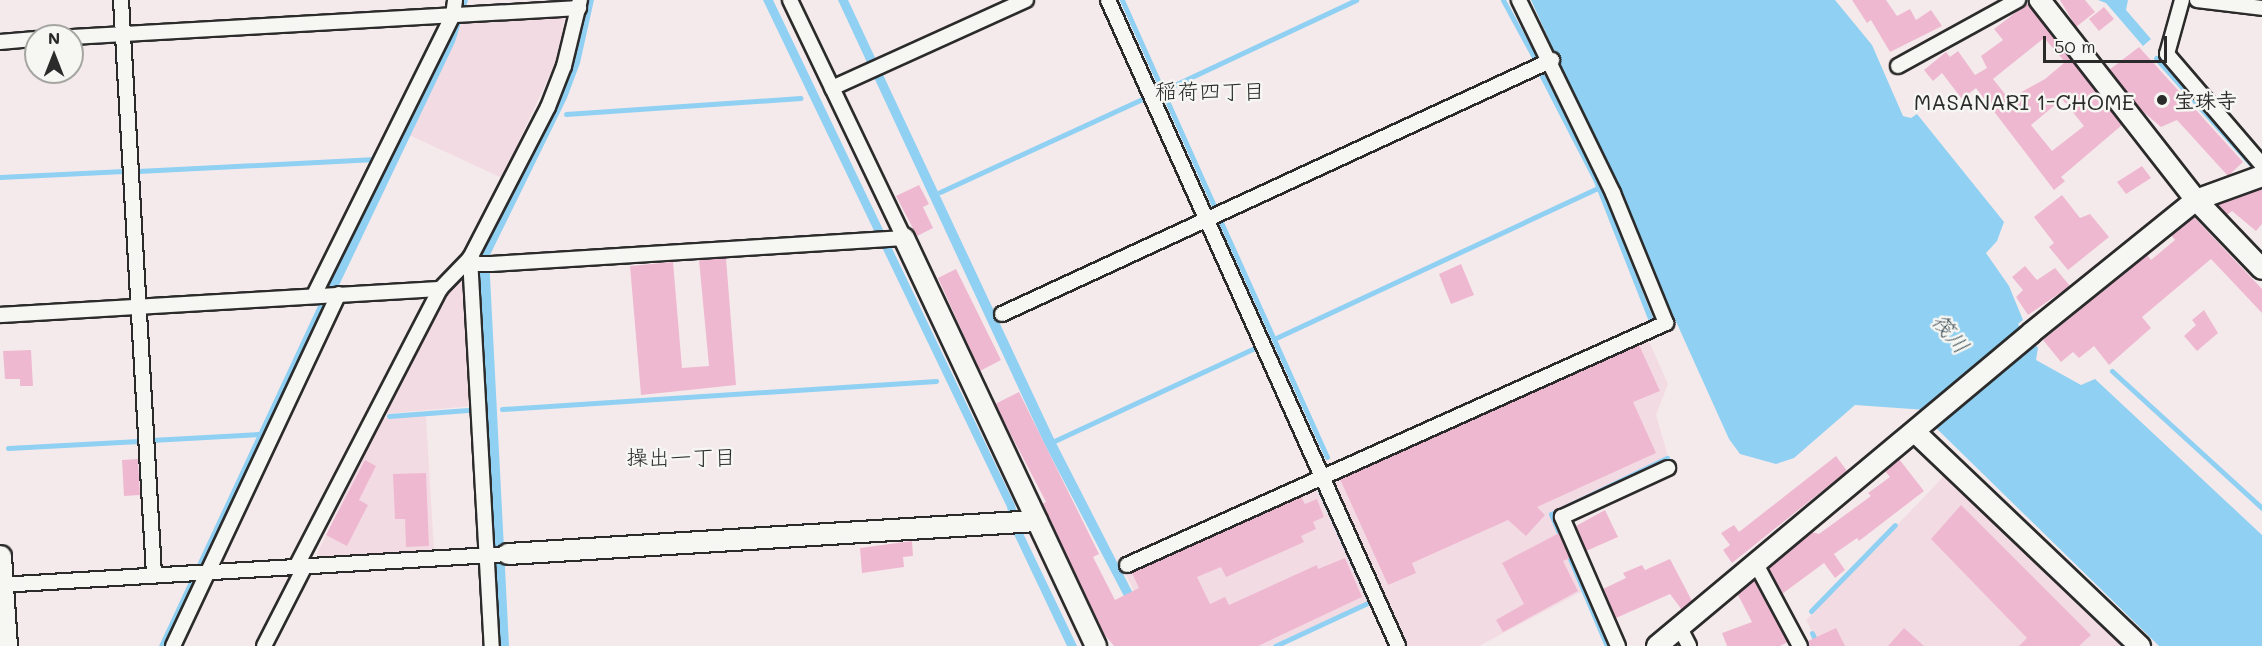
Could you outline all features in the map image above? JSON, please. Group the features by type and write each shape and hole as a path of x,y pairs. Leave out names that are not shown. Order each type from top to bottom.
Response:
{"main road":[{"path":"0,556 6,646"}],"street":[{"path":"121,0 153,574"},
{"path":"317,295 458,15 455,0"},
{"path":"790,0 832,88 898,238 1031,521 1096,646"},
{"path":"832,88 1026,0"},
{"path":"1108,0 1398,646"},
{"path":"1127,566 1323,475 1666,323 1613,193 1552,60 1519,0"},
{"path":"1898,66 2018,0"},
{"path":"2040,0 2196,200 2262,269"},
{"path":"2182,0 2167,54 2262,165"},
{"path":"2197,0 2262,8"},
{"path":"84,36 458,15 579,4 564,66 479,262 495,555 492,646"},
{"path":"0,42 24,40"},
{"path":"1002,314 1552,60"},
{"path":"1657,646 1685,638 1756,564 1919,430 2031,333 2196,200 2262,176"},
{"path":"264,646 300,567 440,289 479,262 898,238"},
{"path":"0,315 440,289"},
{"path":"173,646 337,294"},
{"path":"1919,430 2140,646"},
{"path":"1618,646 1562,518 1668,468"},
{"path":"1,585 1031,521"},
{"path":"1756,564 1800,646"}],"shaded area":[{"path":"565,13 559,55 502,178 409,135 463,21"},
{"path":"460,275 465,275 472,406 384,414 447,289"},
{"path":"1647,337 1668,384 1656,415 1668,456 1549,513 1581,592 1479,646 1408,646 1332,477"},
{"path":"426,416 434,550 322,557 317,554 381,418"},
{"path":"1946,474 2124,646 1819,646 1806,620"},
{"path":"1319,484 1317,491 1368,602 1270,646 1161,646 1125,573"}],"water":[{"path":"461,0 468,0 455,42 167,646 159,646"},
{"path":"586,0 594,0 580,63 567,98 489,257 509,646 499,646 479,258 554,109"},
{"path":"763,0 773,0 1015,505 1021,529 1077,646 1067,646 1012,530 1007,507"},
{"path":"838,0 848,0 1055,441 1160,646 1150,646 1045,445"},
{"name":"筏川","path":"1531,0 1835,0 1872,45 1903,116 1911,118 1917,114 2004,222 1997,241 1986,253 2009,286 2023,320 2018,324 2038,348 2036,360 2081,385 2095,379 2262,535 2262,646 2159,646 1934,426 1926,410 1855,405 1794,458 1776,464 1740,454 1729,439"},
{"path":"2098,0 2128,0 2126,10 2151,39 2143,46 2106,3"}],"building":[{"path":"1852,0 1886,0 1897,16 1910,9 1916,20 1931,10 1942,26 1890,52 1871,20 1867,23"},
{"path":"2060,0 2085,0 2095,12 2076,27"},
{"path":"2027,4 2070,58 2122,125 2061,177 2065,181 2054,190 1976,88 1962,99 1942,73 1933,81 1924,70 1946,52 1950,57 1958,51 1975,75 1987,68 1981,56 2003,40 1994,29","holes":["2044,38 2065,62 2070,58 2045,79 2009,99 1993,79","2062,99 2084,126 2052,151 2031,125"]},
{"path":"2104,7 2114,19 2099,31 2089,19"},
{"path":"2139,47 2243,162 2228,176 2177,120 2161,127 2140,109 2109,70"},
{"path":"2142,166 2151,178 2126,194 2117,182"},
{"path":"919,185 929,204 923,207 933,228 917,236 896,196"},
{"path":"2262,189 2262,224 2256,231 2232,211 2227,215 2217,205"},
{"path":"2062,195 2080,218 2090,214 2109,237 2068,270 2049,247 2054,243 2034,217"},
{"path":"2194,217 2262,289 2262,313 2211,259 2142,317 2151,328 2109,365 2094,346 2079,358 2073,352 2061,362 2043,340 2147,255 2151,260 2175,240 2171,235"},
{"path":"726,258 736,385 641,395 630,266 673,262 682,368 709,366 699,260"},
{"path":"1461,264 1474,295 1451,304 1439,274"},
{"path":"2025,266 2037,280 2055,268 2070,286 2028,315 2016,297 2023,290 2012,277"},
{"path":"956,269 1001,360 980,371 938,278"},
{"path":"2204,310 2218,333 2197,351 2184,336 2196,325 2192,320"},
{"path":"1639,345 1660,391 1633,402 1656,453 1537,507 1545,515 1526,536 1508,520 1412,563 1416,573 1388,585 1340,479"},
{"path":"31,350 33,386 20,386 20,379 5,379 3,351"},
{"path":"1019,392 1099,554 1093,557 1115,600 1139,588 1132,573 1301,497 1305,504 1317,499 1324,517 1313,522 1316,529 1301,536 1304,542 1226,577 1221,567 1197,577 1210,604 1225,597 1229,605 1317,565 1318,569 1345,558 1362,597 1258,646 1114,646 1104,634 1042,504 1046,502 995,404"},
{"path":"1836,456 1847,471 1732,563 1723,550 1730,545 1721,533 1734,525 1739,532"},
{"path":"138,459 140,495 124,496 122,460"},
{"path":"1899,459 1924,491 1859,541 1857,538 1834,554 1845,570 1835,578 1824,563 1782,594 1769,568 1812,532 1819,534 1871,496 1868,493 1890,477 1885,471"},
{"path":"365,460 376,466 359,500 368,505 347,546 326,535"},
{"path":"426,473 429,546 406,547 405,519 395,519 393,474"},
{"path":"1961,505 2091,635 2079,646 2019,646 2027,638 1931,539"},
{"path":"1605,510 1618,537 1586,551 1576,526"},
{"path":"1559,533 1570,558 1563,561 1578,591 1503,632 1496,620 1524,604 1502,563"},
{"path":"912,541 913,556 903,557 904,567 862,573 860,548"},
{"path":"1670,559 1692,601 1682,610 1670,594 1616,618 1603,589 1626,578 1623,573 1642,565 1645,570"},
{"path":"1754,580 1788,642 1780,646 1727,646 1722,633 1752,622 1738,595"},
{"path":"1836,628 1845,646 1809,646 1808,641"},
{"path":"1904,628 1924,646 1888,646"}],"waterway":[{"path":"1122,0 1216,210"},
{"path":"1166,89 1356,0"},
{"path":"1503,0 1535,59"},
{"path":"2156,58 2256,170"},
{"path":"1541,74 1596,181 1650,318"},
{"path":"566,114 800,98"},
{"path":"940,192 1144,98"},
{"path":"138,171 376,159"},
{"path":"0,177 124,171"},
{"path":"1276,338 1598,188"},
{"path":"1220,220 1327,457"},
{"path":"1050,443 1257,347"},
{"path":"2112,371 2262,508"},
{"path":"502,409 936,381"},
{"path":"389,416 468,410"},
{"path":"151,440 258,434"},
{"path":"8,448 139,441"},
{"path":"1607,646 1551,514 1667,458"},
{"path":"1275,646 1370,602 1320,491"},
{"path":"1811,611 1895,525"},
{"path":"1812,633 1818,646"}],"place":[{"name":"宝珠寺","path":"2162,100"}],"district":[{"name":"稲荷四丁目","path":"1210,91"},
{"name":"MASANARI 1-CHOME","path":"2024,102"},
{"name":"操出一丁目","path":"681,457"}]}
